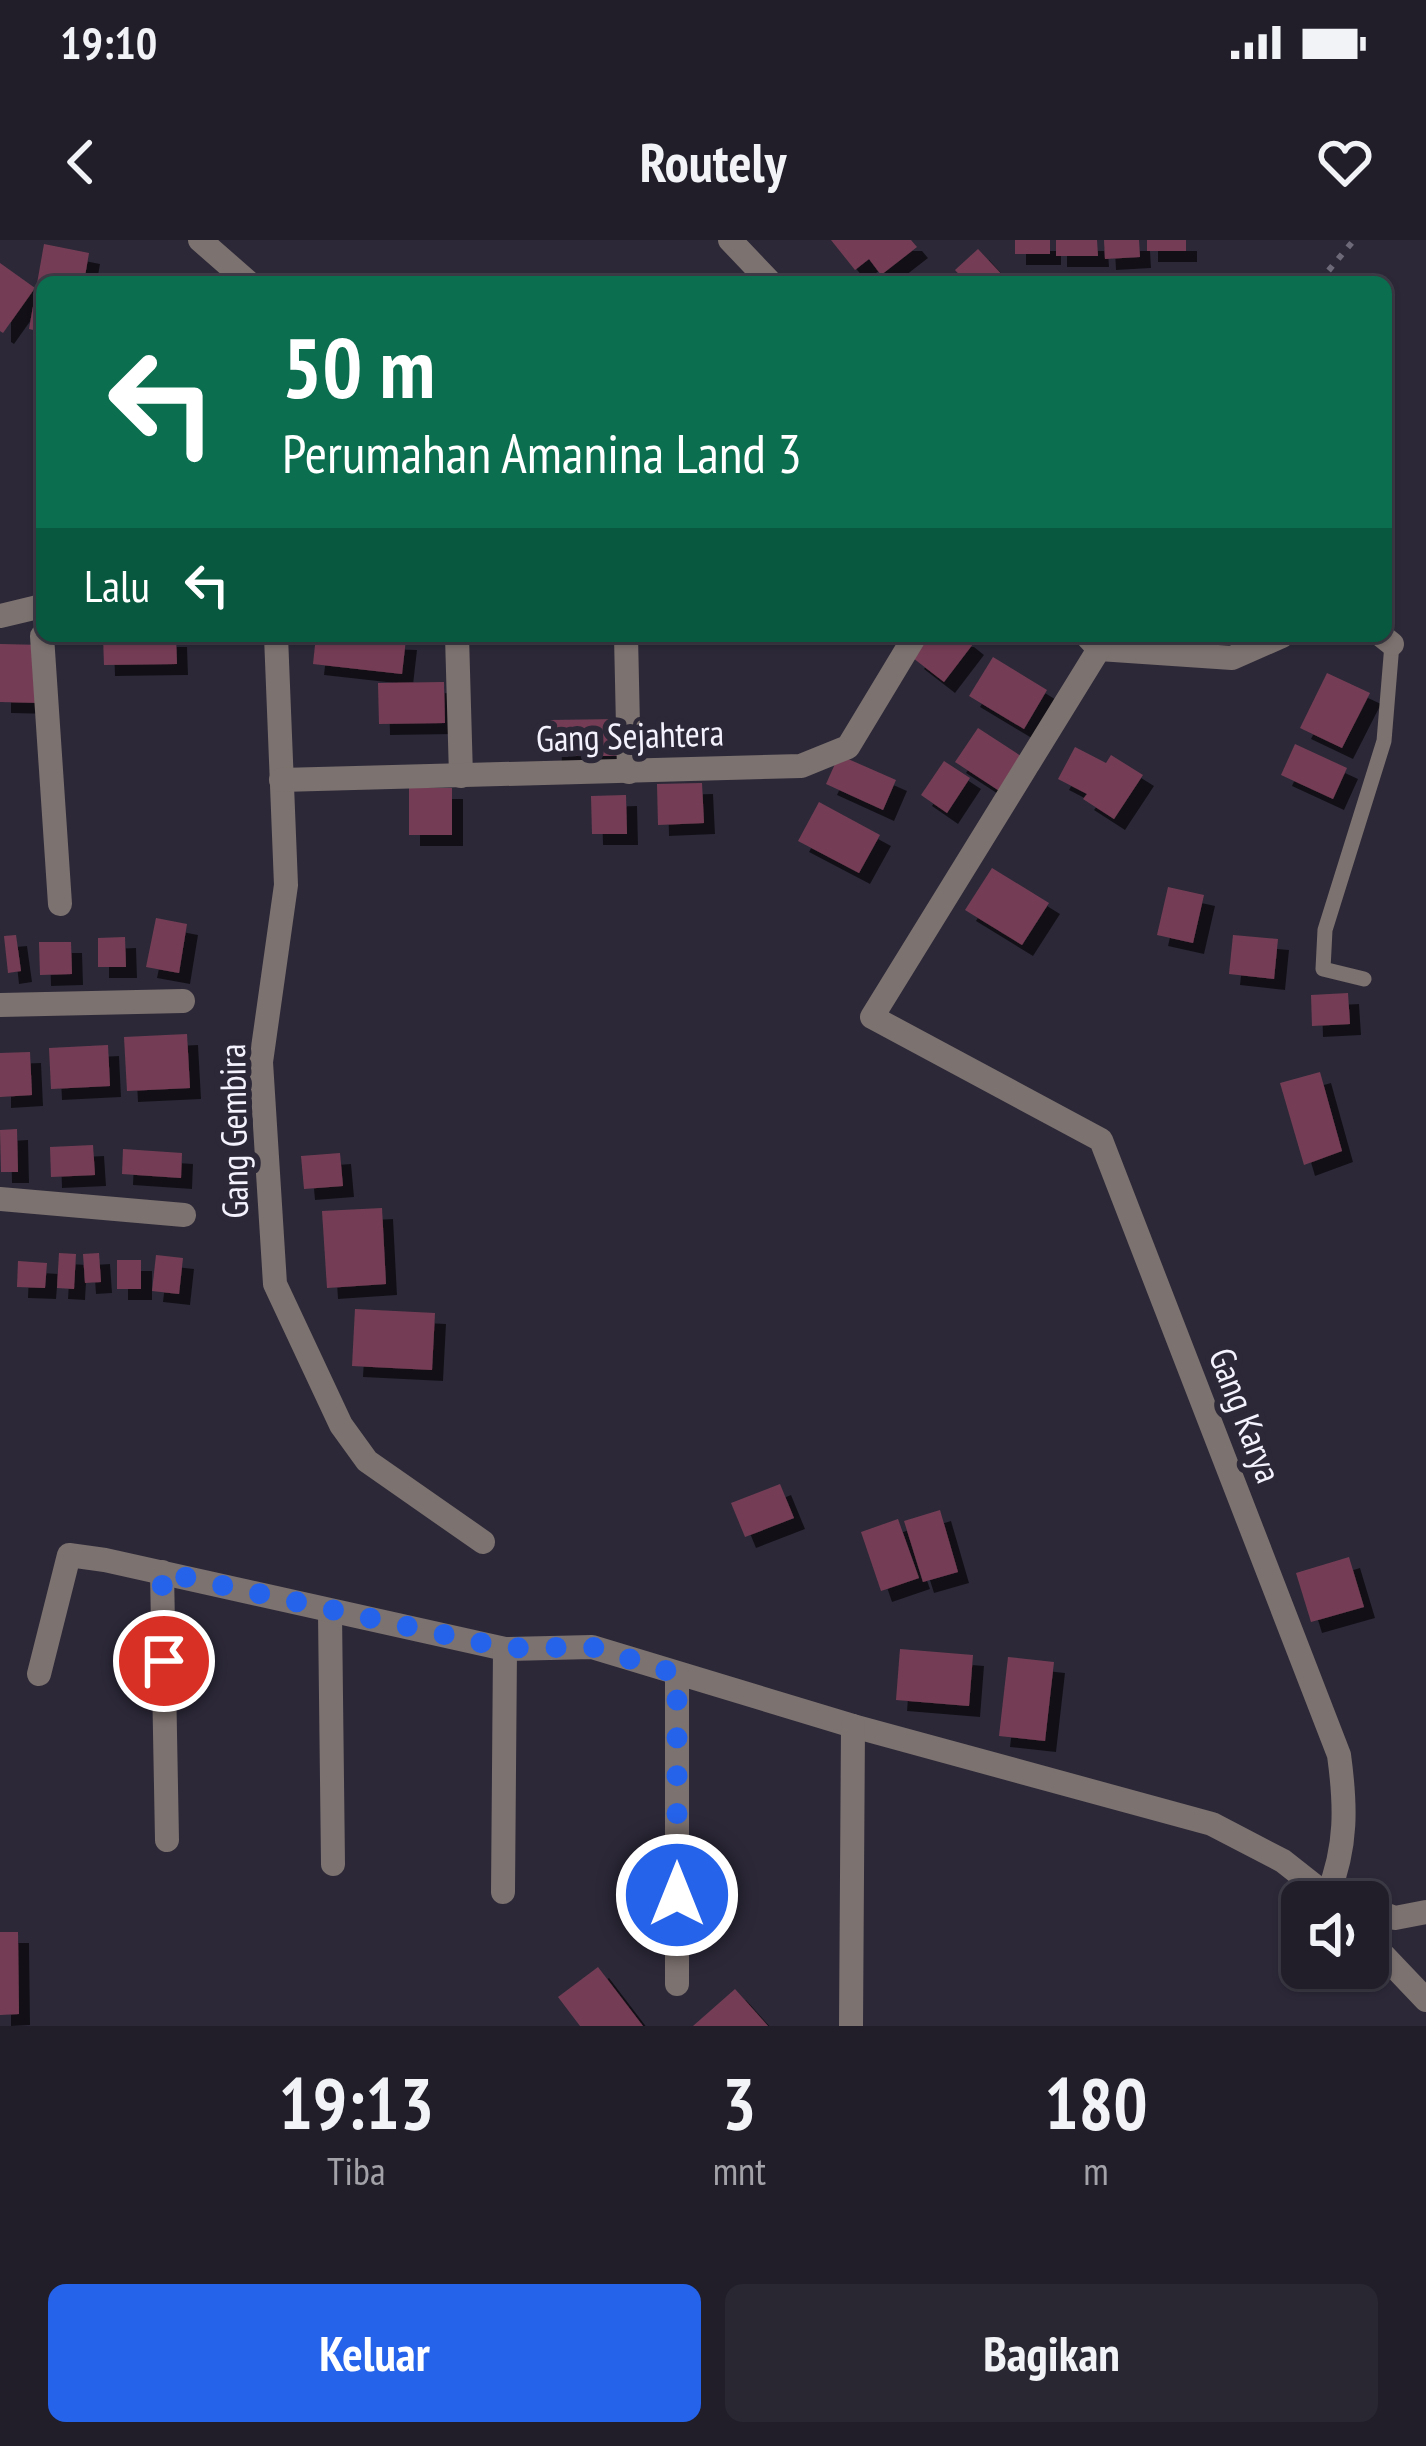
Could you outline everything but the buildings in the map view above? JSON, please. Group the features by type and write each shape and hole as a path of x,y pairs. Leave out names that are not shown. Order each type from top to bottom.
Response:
{"street":[{"path":"200,240 241,276"},
{"path":"730,240 764,276"},
{"path":"0,616 36,607"},
{"path":"43,642 60,904"},
{"name":"Gang Gembira","path":"276,642 286,885 261,1062 275,1284 341,1425 367,1461 483,1542"},
{"path":"457,642 461,776"},
{"path":"626,642 629,772"},
{"name":"Gang Sejahtera","path":"281,780 801,766 848,747 911,642"},
{"path":"1093,642 1232,658 1268,642"},
{"name":"Gang Karya","path":"1093,642 872,1017 1101,1140 1339,1755 1347,1815 1340,1881"},
{"path":"0,1005 183,1001"},
{"path":"0,1199 184,1215"},
{"name":"Gang Karya","path":"39,1673 69,1555 330,1613 417,1625 505,1648 592,1647 853,1726 1212,1824 1311,1881"},
{"path":"162,1572 166,1840"},
{"path":"330,1613 333,1864"},
{"path":"503,1892 505,1648"},
{"path":"677,1674 677,1984"},
{"path":"851,2026 853,1726"},
{"path":"1389,1916 1426,1912"},
{"path":"1389,1961 1426,2000"}],"lane":[{"path":"1364,980 1323,969 1325,930 1384,741 1387,642"}],"path":[{"path":"1324,276 1354,240"}],"route":[{"path":"164,1661 162,1572 330,1613 417,1625 505,1648 592,1647 677,1674 677,1895"}]}
